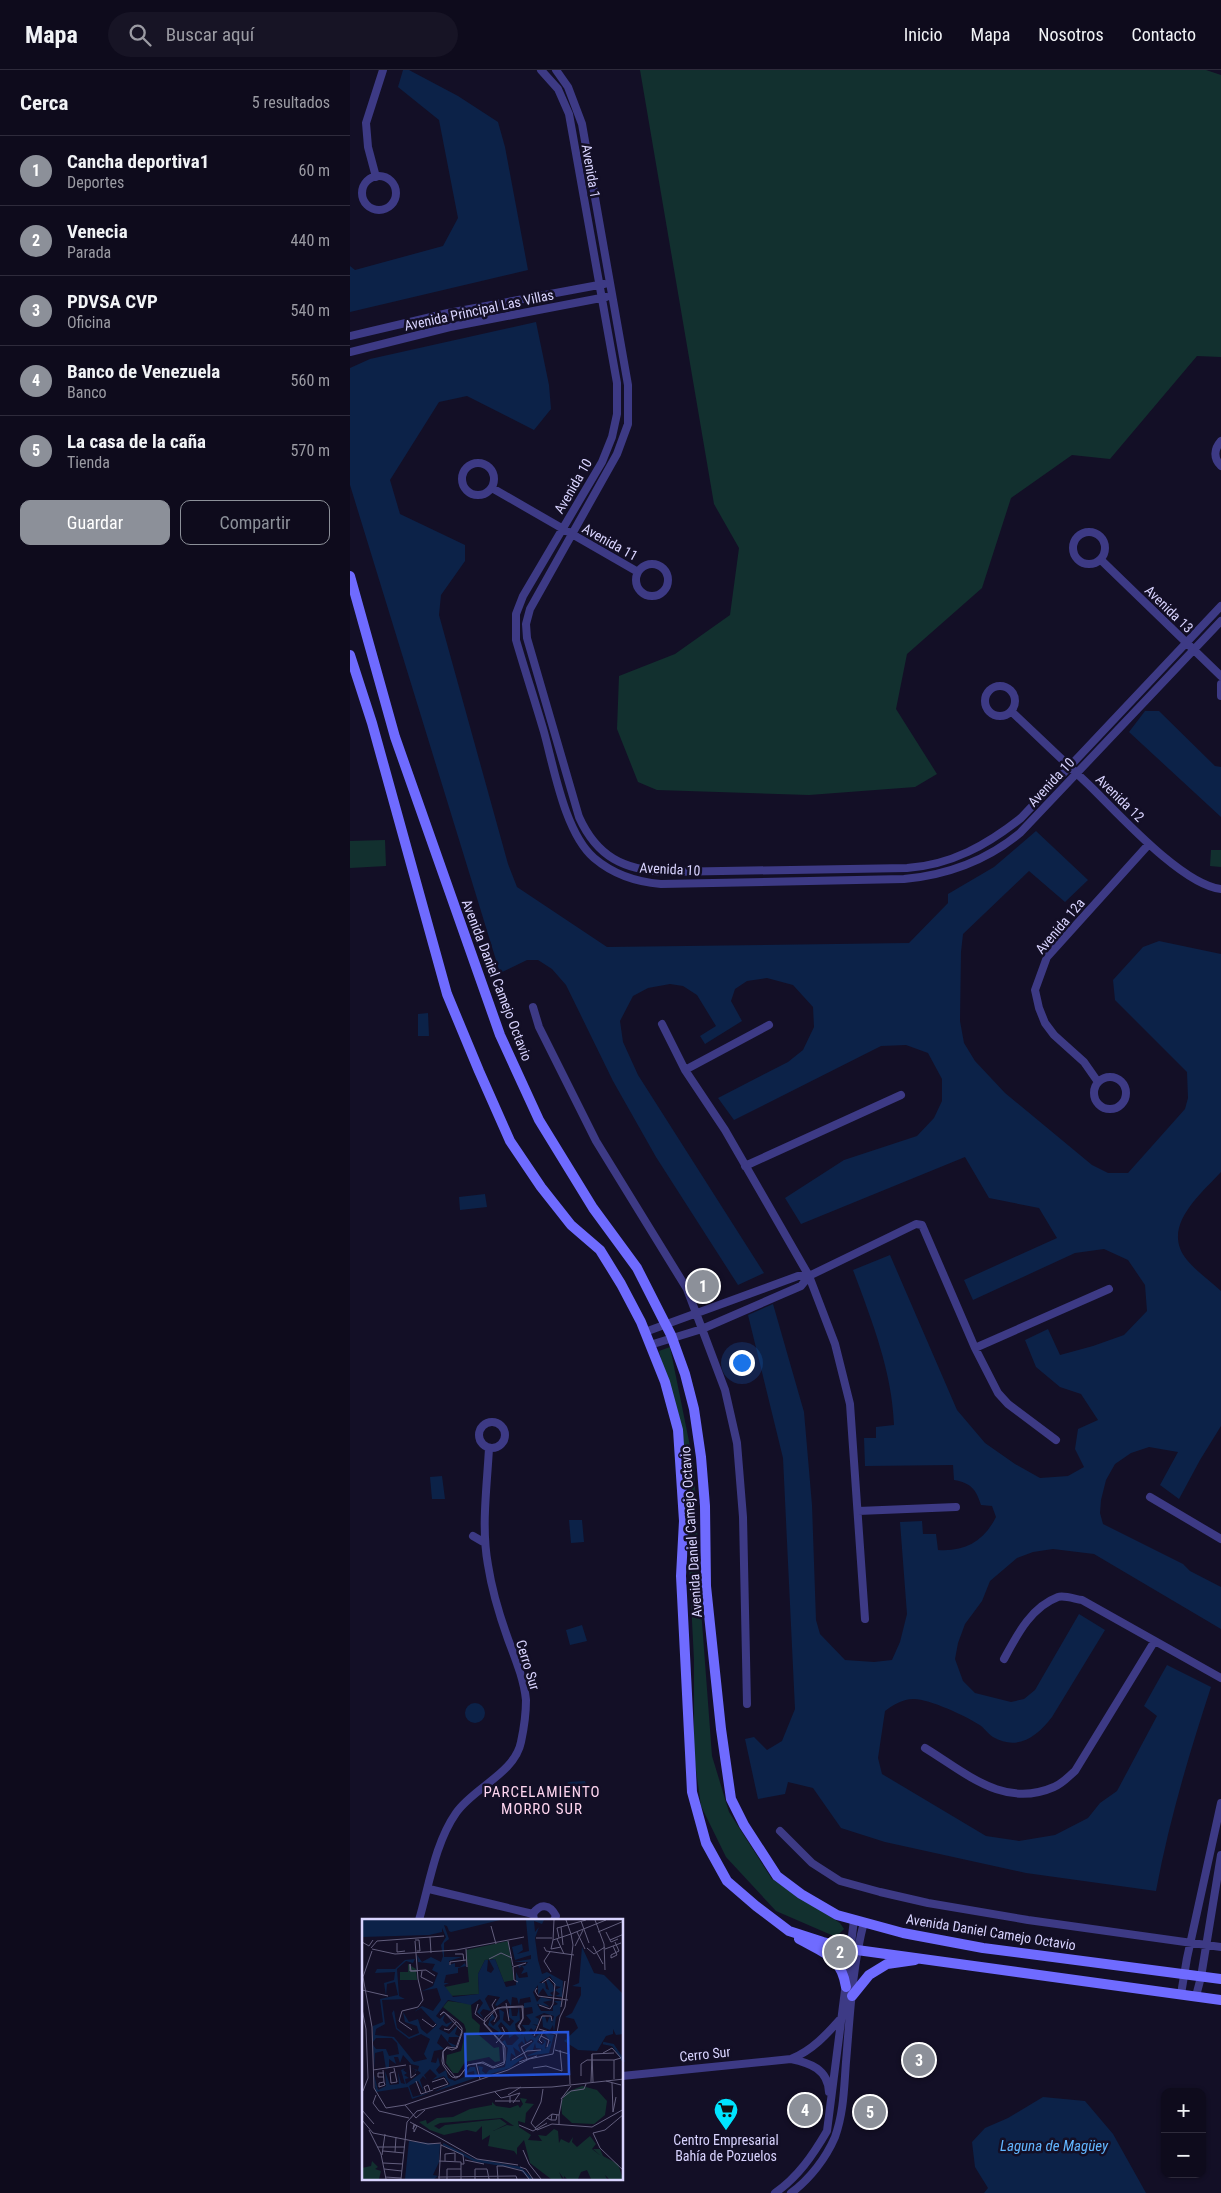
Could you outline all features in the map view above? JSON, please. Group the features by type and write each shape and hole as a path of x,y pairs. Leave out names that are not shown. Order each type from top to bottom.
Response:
{"main road":[{"name":"Avenida Daniel Camejo Octavio","path":"350,576 395,737 500,1035 539,1120 593,1208 637,1268 673,1339 694,1409 701,1457 705,1506 706,1586 721,1729 731,1799 744,1825 777,1876 801,1894 837,1914 903,1933 983,1948 1221,1979"},
{"name":"Avenida Daniel Camejo Octavio","path":"350,655 372,723 447,994 479,1071 510,1141 541,1187 571,1225 600,1250 621,1284 645,1332 665,1382 678,1430 684,1521 681,1576 692,1792 706,1843 727,1880 756,1906 789,1931 823,1942 854,1949 1221,2000"},
{"path":"789,1931 834,1958 840,1966 846,1987"},
{"path":"852,1996 869,1975 887,1964 922,1958"}],"street":[{"path":"376,177 368,147 366,123 384,70"},
{"name":"Avenida 1","path":"541,70 558,90 568,114 602,298"},
{"name":"Avenida 1","path":"556,70 568,87 582,124 613,296"},
{"path":"376,177 385,177 395,187 394,201 383,210 369,207 363,194 367,182 376,177"},
{"name":"Avenida Principal Las Villas","path":"350,336 448,313 611,282"},
{"name":"Avenida Principal Las Villas","path":"350,352 468,323 613,296"},
{"name":"Avenida 10","path":"613,296 628,385 628,424 618,454 530,609 526,624 530,652 566,775 585,829 601,851 631,868 646,871 690,872 918,867 934,865 982,846 1020,818 1221,606"},
{"name":"Avenida 10","path":"602,298 617,383 617,414 612,437 602,462 523,596 516,614 515,626 516,640 574,830 594,858 612,871 643,882 690,884 836,881 931,876 958,868 987,855 1020,833 1221,621"},
{"path":"617,398 629,398"},
{"path":"1221,441 1215,449 1215,458 1221,466"},
{"path":"473,464 481,464 488,467 493,473 492,488 479,496 465,490 462,482 467,468 473,464"},
{"name":"Avenida 11","path":"492,488 638,572"},
{"path":"1091,532 1099,535 1105,543 1105,552 1100,560 1092,564 1083,564 1076,558 1073,549 1075,540 1082,534 1091,532"},
{"name":"Avenida 13","path":"1100,560 1221,676"},
{"name":"Avenida 11","path":"652,564 660,567 666,573 668,581 666,589 660,595 644,594 638,588 636,580 638,572 644,566 652,564"},
{"path":"1221,684 1221,696"},
{"path":"1005,686 1011,690 1015,704 1011,711 1005,715 991,714 986,708 984,701 986,694 991,688 1005,686"},
{"path":"1129,704 1137,711"},
{"name":"Avenida 12","path":"1011,711 1149,844 1194,878 1214,888 1221,889"},
{"path":"557,778 566,775"},
{"name":"Avenida 12a","path":"1098,1082 1084,1062 1054,1035 1039,1008 1036,990 1047,957 1149,844"},
{"path":"982,846 987,855"},
{"path":"836,870 836,881"},
{"path":"690,872 690,884"},
{"path":"533,1007 539,1028 596,1141 682,1280 725,1390 737,1444 743,1518 747,1704"},
{"path":"662,1024 685,1070 725,1130 809,1276 835,1344 850,1404 865,1619"},
{"path":"685,1070 769,1025"},
{"path":"1107,1077 1117,1078 1121,1081 1126,1090 1121,1105 1111,1109 1101,1106 1094,1098 1098,1082 1107,1077"},
{"path":"745,1166 901,1095"},
{"path":"650,1345 702,1329 801,1286 809,1276 916,1224 922,1225 975,1348 1002,1398 1056,1440"},
{"path":"645,1332 798,1276 809,1276"},
{"path":"975,1348 1109,1289"},
{"name":"Cerro Sur","path":"419,1919 447,1828 456,1812 473,1793 500,1773 512,1761 521,1745 525,1719 524,1689 518,1665 495,1602 485,1542 489,1448"},
{"path":"1150,1497 1220,1536"},
{"path":"858,1511 956,1507"},
{"path":"473,1536 485,1542"},
{"path":"1004,1659 1019,1630 1038,1609 1060,1596 1082,1600 1221,1678"},
{"path":"925,1748 984,1785 1009,1794 1033,1794 1056,1787 1075,1771 1154,1642"},
{"path":"1181,1994 1221,1803"},
{"path":"780,1830 812,1863 840,1881 880,1892 928,1904 1221,1947"},
{"path":"1196,1996 1201,1977 1221,1855"},
{"path":"429,1889 533,1917 537,1908 544,1906 554,1912 556,1916 554,1919"},
{"path":"775,2193 791,2182 815,2151 826,2131 846,1987 859,1921"},
{"path":"791,2193 802,2185 820,2164 835,2137 843,2106 854,1949"},
{"name":"Cerro Sur","path":"791,2059 818,2043 843,2015"},
{"name":"Cerro Sur","path":"624,2076 791,2059 810,2062 824,2074 829,2084 830,2105"}],"green space":[{"path":"640,70 1206,70 1221,75 1221,357 1197,356 1110,459 1072,455 1011,498 982,588 907,654 896,709 937,774 915,787 809,795 657,790 638,782 617,729 619,676 675,654 730,615 739,548 714,504"},
{"path":"385,840 386,866 350,868 350,841"},
{"path":"1211,850 1221,850 1221,867 1210,866"},
{"path":"704,1270 716,1294 701,1300 691,1277"},
{"path":"670,1347 694,1466 701,1609 712,1756 729,1812 772,1879 840,1923 844,1929 836,1937 776,1911 726,1857 701,1806 694,1755 694,1660 683,1446 659,1351"}],"water":[{"path":"403,70 409,70 458,96 498,122 505,147 528,270 350,312 350,266 355,270 443,246 458,218 439,120 398,87"},
{"path":"536,322 549,385 551,409 534,430 467,396 439,402 390,480 400,514 465,545 465,561 441,595 439,615 508,864 517,887 607,947 909,943 948,903 948,894 994,867 1036,831 1088,880 1065,902 1029,871 963,934 960,1021 964,1043 975,1061 1005,1093 1092,1165 1108,1173 1128,1173 1185,1109 1188,1098 1187,1072 1115,1000 1113,980 1143,947 1159,941 1221,954 1221,1172 1186,1212 1180,1224 1178,1236 1180,1248 1187,1260 1221,1291 1221,1426 1179,1499 1160,1485 1178,1452 1149,1447 1131,1453 1115,1464 1106,1480 1100,1513 1103,1524 1183,1564 1190,1571 1221,1587 1221,1629 1094,1554 1053,1549 1033,1552 1017,1558 990,1581 982,1601 965,1624 958,1643 955,1659 963,1681 975,1693 1011,1702 1024,1699 1035,1690 1079,1614 1105,1630 1052,1717 1033,1736 1026,1740 1010,1743 993,1737 980,1725 946,1708 919,1699 906,1700 885,1711 878,1758 882,1774 986,1836 1019,1841 1055,1835 1088,1818 1100,1803 1117,1791 1157,1716 1144,1706 1167,1665 1211,1687 1180,1788 1156,1891 1026,1873 885,1842 841,1828 813,1788 788,1782 785,1794 758,1799 745,1739 754,1737 767,1750 782,1741 795,1709 783,1458 748,1315 773,1304 804,1412 812,1505 816,1620 820,1634 845,1660 874,1662 892,1660 900,1642 907,1614 900,1522 922,1521 923,1534 936,1534 938,1550 948,1550 965,1547 979,1539 986,1533 996,1517 992,1506 981,1505 977,1495 969,1485 954,1480 953,1465 865,1466 864,1438 876,1438 876,1427 894,1425 889,1385 880,1346 853,1270 890,1255 957,1410 985,1443 1015,1464 1040,1478 1068,1476 1084,1467 1075,1449 1078,1429 1098,1420 1081,1394 1060,1387 1036,1367 1025,1340 1048,1329 1060,1355 1124,1335 1147,1311 1145,1285 1128,1260 1104,1249 1075,1253 973,1300 964,1280 1057,1238 1039,1208 989,1198 965,1157 801,1224 785,1198 844,1160 917,1136 934,1118 942,1101 942,1079 928,1053 906,1045 881,1046 734,1120 718,1098 788,1062 803,1050 814,1027 813,1007 793,985 767,978 747,981 735,989 731,1001 742,1021 705,1044 700,1036 716,1026 697,995 683,986 670,984 648,988 633,996 620,1021 623,1042 638,1075 764,1273 738,1285 656,1157 613,1081 566,985 552,969 538,960 527,960 500,973 350,485 350,368 370,359"},
{"path":"1145,711 1159,711 1215,766 1221,767 1221,817 1129,732"},
{"path":"428,1013 429,1036 418,1036 418,1014"},
{"path":"485,1194 487,1207 460,1210 459,1197"},
{"path":"442,1476 445,1499 432,1499 430,1477"},
{"path":"569,1520 582,1520 584,1542 571,1543"},
{"path":"582,1625 587,1641 570,1645 566,1630"},
{"path":"475,1703 482,1706 485,1713 482,1720 475,1723 468,1720 465,1713 468,1706"},
{"path":"585,1781 590,1797 563,1799 568,1782"},
{"name":"Laguna de Magüey","path":"1043,2097 1085,2101 1113,2134 1146,2193 984,2193 988,2188 975,2167 972,2142 985,2128 1008,2118"}],"place":[{"name":"Cancha deportiva1","path":"703,1286"},
{"name":"Venecia","path":"840,1952"},
{"name":"PDVSA CVP","path":"919,2060"},
{"name":"Banco de Venezuela","path":"805,2110"},
{"name":"La casa de la caña","path":"870,2112"},
{"name":"Centro Empresarial Bahía de Pozuelos","path":"726,2131"}],"district":[{"name":"PARCELAMIENTO MORRO SUR","path":"542,1800"}]}
